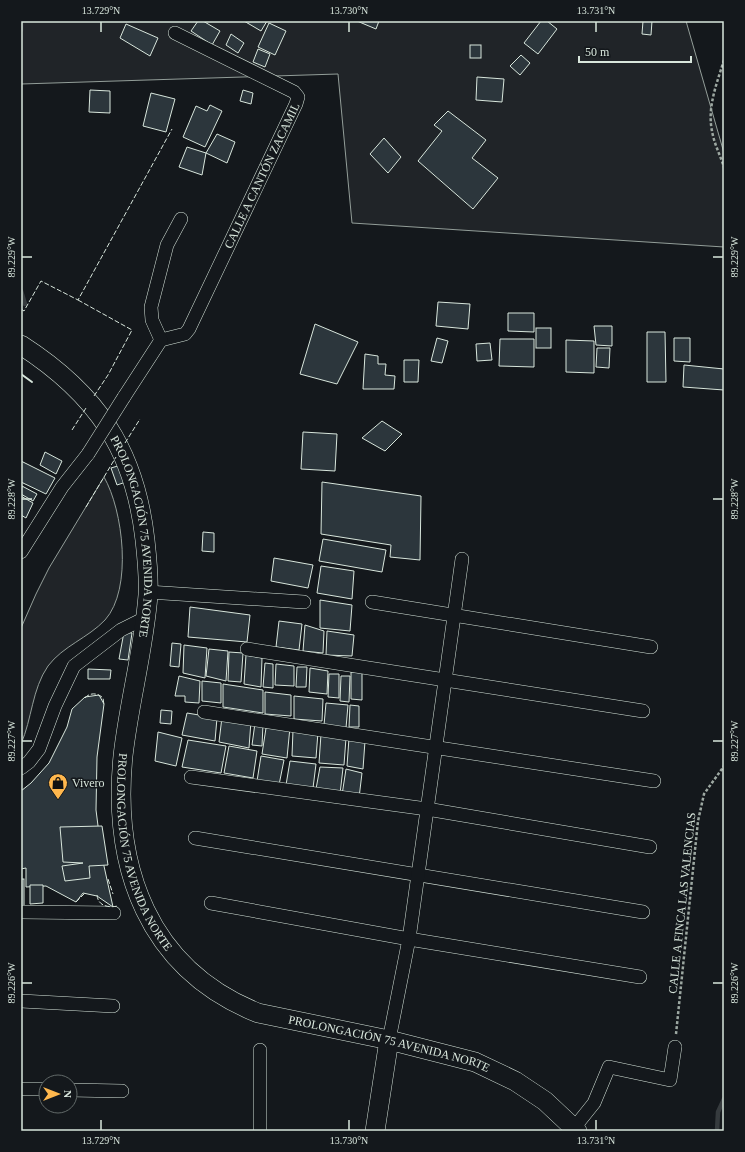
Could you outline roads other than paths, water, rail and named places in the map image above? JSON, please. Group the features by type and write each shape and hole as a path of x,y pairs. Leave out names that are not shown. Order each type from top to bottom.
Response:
{"main road":[{"name":"PROLONGACIÓN 75 AVENIDA NORTE","path":"21,345 70,381 99,413 115,438 131,476 142,519 147,565 148,592 123,756 122,803 124,846 131,877 145,913 165,942 186,968 239,1005 258,1013 389,1040 475,1062 515,1081 545,1101 576,1129"},
{"path":"375,1131 389,1040"}],"street":[{"name":"CALLE A CANTÓN ZACAMIL","path":"161,340 185,334 189,329 298,97 294,92 175,33"},
{"path":"21,552 62,487 88,454 161,340 152,320 151,307 167,245 182,219"},
{"path":"389,1040 408,939 462,559"},
{"path":"148,592 304,602"},
{"path":"372,602 651,647"},
{"path":"21,768 29,762 39,749 55,706 74,666 120,630 145,618"},
{"path":"247,649 643,711"},
{"path":"204,712 654,781"},
{"path":"191,777 427,809 650,847"},
{"path":"195,838 643,912"},
{"path":"211,902 408,939 640,977"},
{"path":"21,912 114,913"},
{"path":"21,1001 113,1006"},
{"path":"576,1129 594,1103 609,1067 670,1080 675,1047"},
{"path":"260,1050 260,1131"},
{"path":"21,1089 38,1090"},
{"path":"78,1090 122,1091"}],"waterway":[{"path":"21,21 21,30"},
{"path":"21,291 25,304"},
{"path":"717,1131 718,1112 724,1099"}],"place":[{"name":"Vivero","path":"58,800"}]}
